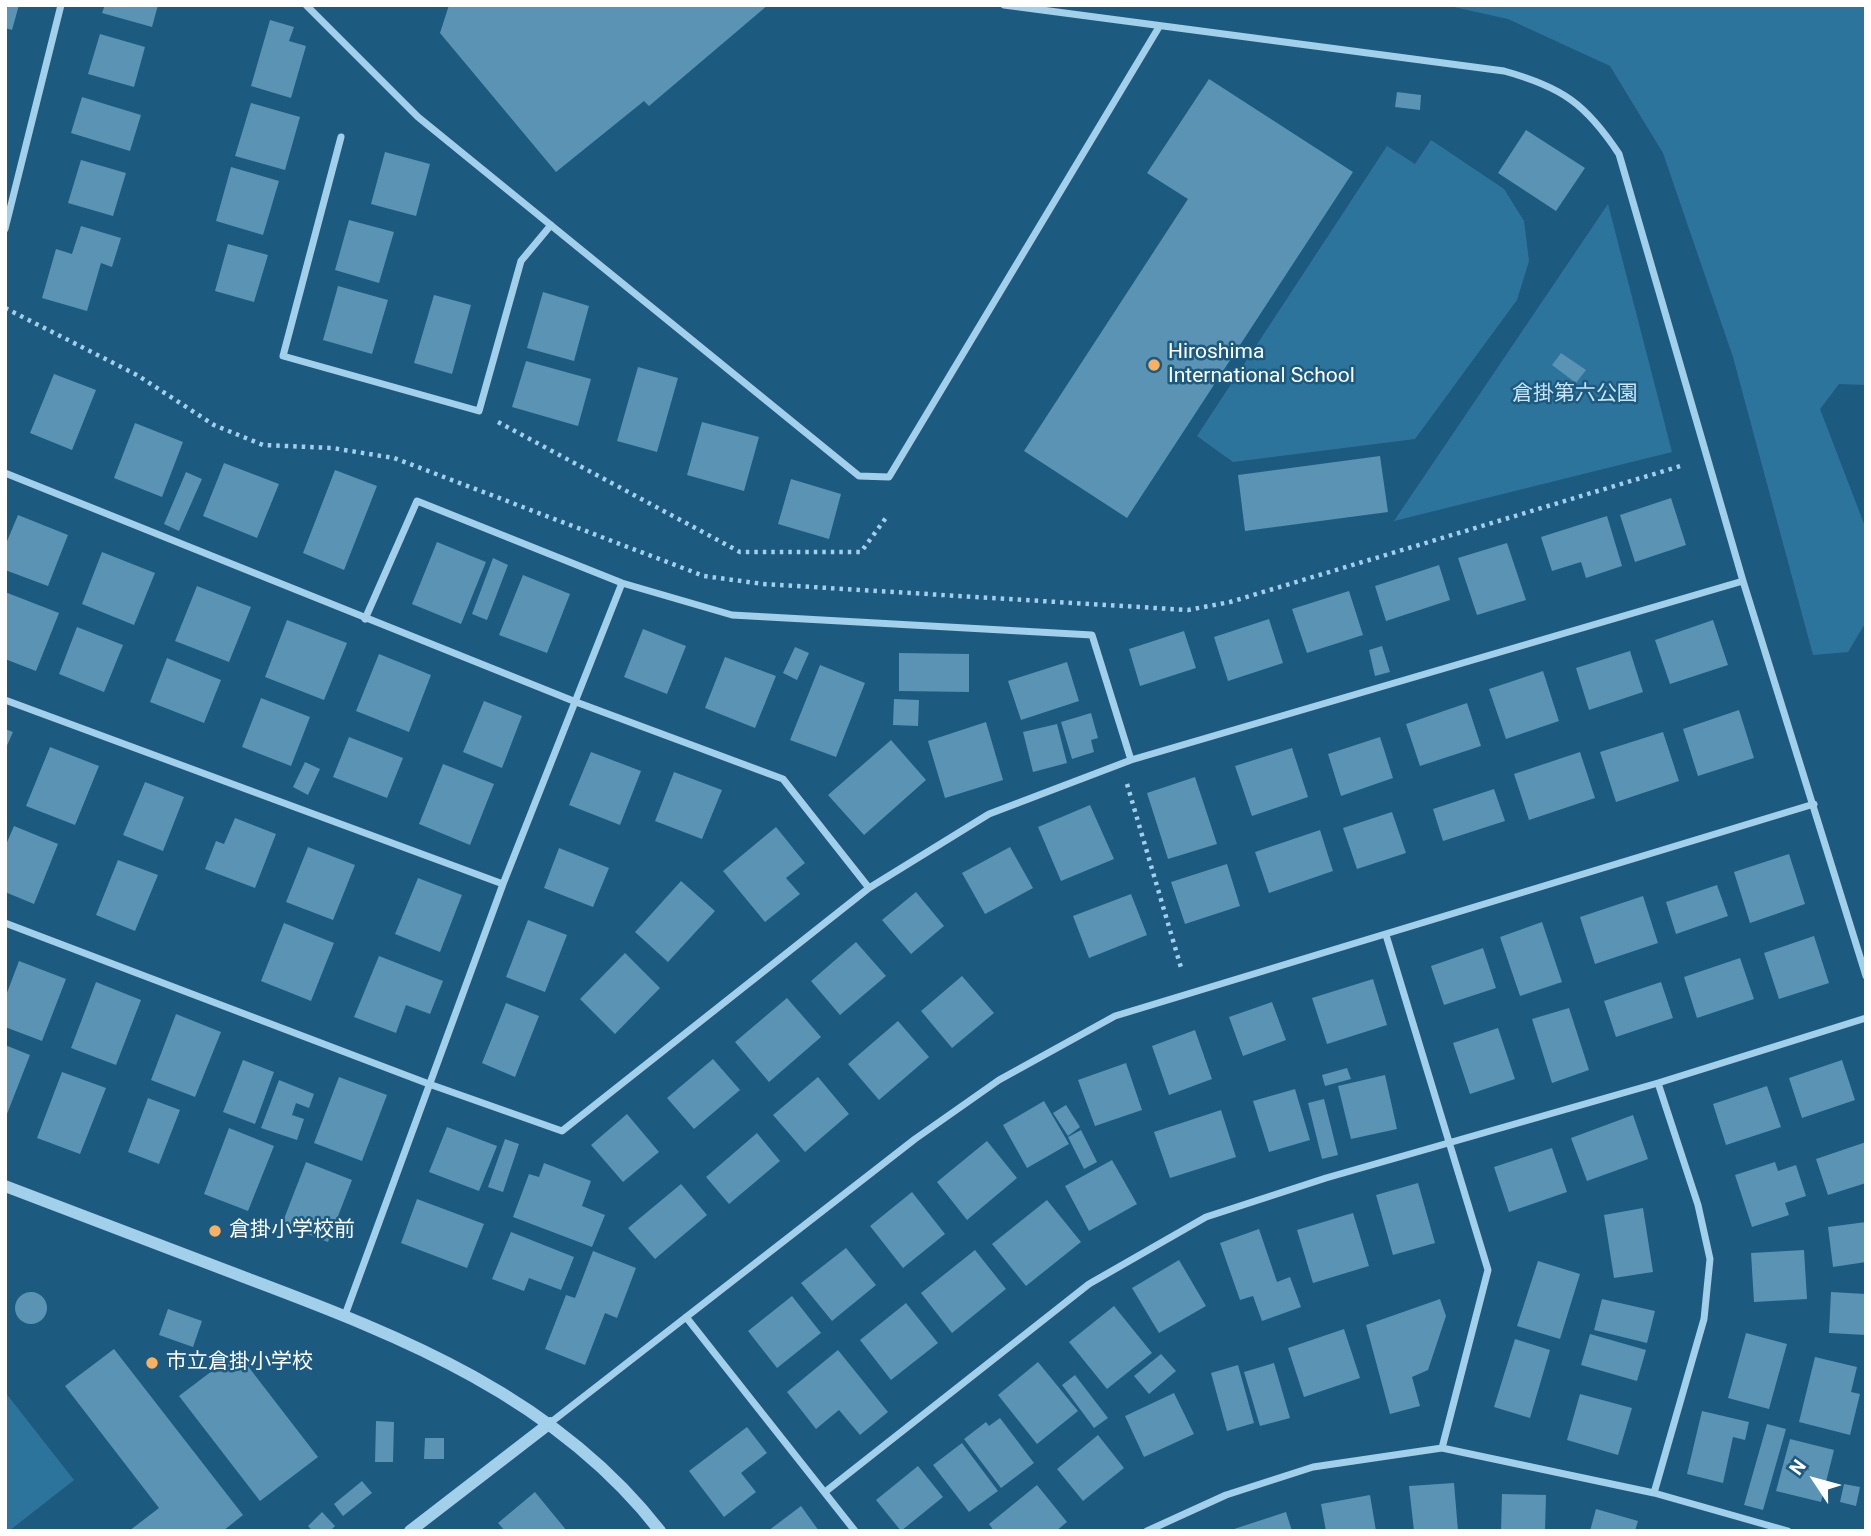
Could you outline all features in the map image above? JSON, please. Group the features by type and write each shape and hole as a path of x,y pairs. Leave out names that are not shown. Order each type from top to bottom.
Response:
{"street":[{"path":"5,229 61,5"},
{"path":"306,5 418,117 859,475 889,477 1159,27"},
{"path":"1004,5 1504,71 1542,81 1575,100 1597,122 1619,154 1743,581 1866,976"},
{"path":"341,137 283,356 479,411 521,261 551,225"},
{"path":"5,473 576,702 783,779 869,888"},
{"path":"365,619 416,501 622,583 732,615 1092,635 1131,760"},
{"path":"5,923 429,1084 562,1131 869,888 989,814 1121,763 1743,581"},
{"path":"345,1315 503,884 622,583"},
{"path":"5,700 503,884"},
{"path":"410,1531 915,1139 989,1087 1115,1016 1814,804"},
{"path":"1386,935 1488,1270 1442,1448"},
{"path":"825,1492 1089,1284 1206,1217 1449,1142 1658,1083 1866,1018"},
{"path":"1654,1493 1704,1319 1710,1259 1698,1205 1658,1083"},
{"path":"5,1186 345,1315 449,1360 550,1423 633,1496 660,1531"},
{"path":"685,1317 855,1531"},
{"path":"1147,1531 1226,1495 1313,1466 1442,1448 1654,1493 1788,1531"}],"path":[{"path":"5,308 137,375 214,425 263,445 332,448 394,458 704,576 763,584 1188,610 1244,598 1684,465"},
{"path":"479,411 740,552 861,552 888,515"},
{"path":"1121,763 1182,972"}],"green space":[{"path":"1445,5 1866,5 1866,385 1839,384 1820,409 1866,529 1866,622 1848,652 1813,655 1733,357 1663,153 1610,66 1508,19"},
{"path":"1431,140 1504,189 1524,221 1529,261 1517,300 1415,439 1233,462 1197,436 1387,146 1415,164"},
{"name":"倉掛第六公園","path":"1608,204 1672,452 1394,521"},
{"path":"5,1392 74,1480 9,1531 5,1531"}],"building":[{"path":"5,5 19,5 12,30 5,28"},
{"path":"105,5 158,5 152,27 102,13"},
{"path":"449,5 768,5 649,106 644,101 556,172 440,33"},
{"path":"270,20 294,27 289,41 306,46 291,98 251,86"},
{"path":"100,34 145,47 134,87 88,74"},
{"path":"1209,79 1353,172 1127,518 1024,451 1188,199 1147,173"},
{"path":"1397,92 1421,95 1420,110 1395,107"},
{"path":"82,97 141,115 130,151 71,133"},
{"path":"251,103 300,117 285,170 235,156"},
{"path":"1526,130 1585,168 1556,211 1498,173"},
{"path":"385,152 430,164 416,216 371,204"},
{"path":"81,160 126,173 113,216 68,203"},
{"path":"231,167 279,181 263,235 216,221"},
{"path":"349,220 394,232 379,283 335,270"},
{"path":"81,226 121,238 112,267 101,263 87,311 42,298 56,249 72,254"},
{"path":"228,244 268,255 254,302 215,291"},
{"path":"338,286 388,300 372,354 323,340"},
{"path":"543,292 589,306 574,361 527,348"},
{"path":"434,295 471,305 452,374 414,363"},
{"path":"1561,353 1586,370 1576,383 1552,365"},
{"path":"526,361 591,379 578,426 512,407"},
{"path":"638,367 678,378 657,452 617,441"},
{"path":"54,374 96,390 72,450 30,433"},
{"path":"702,422 759,437 744,491 687,475"},
{"path":"135,423 183,442 162,497 114,478"},
{"path":"1380,456 1388,512 1245,531 1238,475"},
{"path":"224,463 279,484 257,538 203,516"},
{"path":"335,470 377,486 344,570 303,553"},
{"path":"186,472 202,479 179,531 164,524"},
{"path":"791,479 841,494 829,539 778,524"},
{"path":"1671,498 1686,545 1635,562 1620,515"},
{"path":"18,515 68,535 48,586 5,570 5,546"},
{"path":"1607,516 1622,566 1586,578 1581,562 1552,571 1541,537"},
{"path":"437,542 486,562 461,624 412,604"},
{"path":"1507,543 1526,600 1477,615 1458,558"},
{"path":"102,552 155,573 134,625 82,604"},
{"path":"493,558 508,565 487,620 472,614"},
{"path":"1439,565 1450,600 1386,621 1375,586"},
{"path":"523,575 570,594 547,653 499,635"},
{"path":"197,586 251,607 229,662 175,641"},
{"path":"1349,591 1363,635 1307,653 1292,609"},
{"path":"5,592 59,613 36,671 5,659"},
{"path":"1269,619 1283,663 1228,681 1214,637"},
{"path":"287,620 347,643 324,700 265,677"},
{"path":"1713,620 1728,665 1670,684 1655,640"},
{"path":"77,627 123,645 104,692 59,674"},
{"path":"643,629 686,646 667,694 624,677"},
{"path":"1184,631 1196,668 1140,686 1129,649"},
{"path":"1382,646 1390,672 1375,676 1369,650"},
{"path":"795,647 809,653 797,680 783,673"},
{"path":"1630,651 1643,692 1589,710 1576,668"},
{"path":"899,653 969,654 969,692 899,691"},
{"path":"379,654 431,675 409,732 356,711"},
{"path":"725,657 776,676 755,728 705,708"},
{"path":"167,658 221,680 204,723 150,702"},
{"path":"1067,662 1079,701 1021,720 1008,681"},
{"path":"820,665 865,683 836,757 790,740"},
{"path":"1543,671 1559,721 1506,739 1489,689"},
{"path":"261,698 310,717 291,766 242,747"},
{"path":"894,699 919,700 918,726 893,725"},
{"path":"484,701 522,716 502,768 463,752"},
{"path":"1467,703 1481,746 1420,766 1406,724"},
{"path":"1739,710 1754,758 1698,776 1683,729"},
{"path":"1091,713 1098,738 1091,740 1094,752 1072,759 1061,722"},
{"path":"986,722 1003,780 945,798 928,741"},
{"path":"1057,724 1067,763 1033,772 1023,732"},
{"path":"5,729 13,732 5,750"},
{"path":"1663,732 1679,781 1616,802 1600,752"},
{"path":"349,737 403,758 387,798 333,777"},
{"path":"1380,737 1393,778 1341,796 1328,754"},
{"path":"891,740 926,780 864,835 828,795"},
{"path":"50,747 99,766 75,825 26,806"},
{"path":"1292,748 1308,797 1252,816 1235,766"},
{"path":"591,752 641,771 620,825 569,805"},
{"path":"1580,752 1595,798 1529,820 1514,774"},
{"path":"305,762 320,769 308,795 293,787"},
{"path":"443,764 494,784 470,845 419,824"},
{"path":"674,772 722,790 702,839 655,821"},
{"path":"1195,777 1217,844 1168,859 1147,793"},
{"path":"145,782 184,797 163,851 123,835"},
{"path":"1494,789 1505,821 1443,841 1433,809"},
{"path":"1090,805 1114,859 1061,881 1038,827"},
{"path":"1392,812 1406,853 1357,869 1343,828"},
{"path":"235,818 276,834 255,888 205,869 216,841 224,844"},
{"path":"14,826 58,844 34,904 5,892 5,847"},
{"path":"776,827 805,863 786,878 800,894 765,922 723,871"},
{"path":"1320,830 1333,871 1269,893 1255,852"},
{"path":"308,847 355,865 333,920 286,902"},
{"path":"1010,847 1033,888 985,914 962,873"},
{"path":"559,848 609,868 593,907 544,888"},
{"path":"1789,854 1805,904 1750,923 1734,872"},
{"path":"118,860 158,875 135,931 96,915"},
{"path":"1227,864 1240,906 1185,924 1171,882"},
{"path":"418,878 462,895 440,952 395,934"},
{"path":"681,881 715,911 668,962 635,932"},
{"path":"1717,885 1728,916 1676,934 1666,902"},
{"path":"916,892 944,926 911,954 882,920"},
{"path":"1131,894 1147,935 1089,958 1073,916"},
{"path":"1643,896 1658,943 1595,964 1580,917"},
{"path":"528,920 567,935 545,992 506,977"},
{"path":"1542,922 1562,982 1520,996 1500,937"},
{"path":"284,923 334,943 311,1001 261,981"},
{"path":"1814,936 1829,983 1779,999 1764,953"},
{"path":"856,942 886,976 840,1015 811,981"},
{"path":"1483,948 1496,988 1444,1005 1431,966"},
{"path":"625,953 660,988 615,1034 580,999"},
{"path":"379,956 443,981 430,1014 406,1005 396,1033 354,1017"},
{"path":"1740,958 1754,999 1697,1018 1684,977"},
{"path":"19,961 66,979 42,1041 5,1027 5,998"},
{"path":"962,976 994,1013 952,1048 921,1011"},
{"path":"1373,979 1387,1025 1327,1044 1312,998"},
{"path":"96,982 141,1000 116,1065 71,1048"},
{"path":"1661,982 1673,1018 1616,1037 1604,1001"},
{"path":"787,998 821,1037 769,1082 735,1042"},
{"path":"1272,1002 1286,1040 1243,1056 1229,1017"},
{"path":"506,1003 539,1016 515,1077 482,1063"},
{"path":"1569,1008 1589,1070 1552,1083 1532,1019"},
{"path":"176,1014 221,1032 195,1097 151,1080"},
{"path":"898,1021 929,1057 879,1100 848,1064"},
{"path":"1498,1028 1515,1079 1470,1094 1453,1043"},
{"path":"1195,1030 1212,1079 1169,1095 1152,1046"},
{"path":"5,1045 30,1055 5,1119"},
{"path":"713,1059 740,1090 694,1129 667,1098"},
{"path":"243,1060 274,1072 255,1124 223,1112"},
{"path":"1842,1060 1855,1100 1802,1118 1789,1078"},
{"path":"1126,1063 1142,1110 1095,1126 1078,1080"},
{"path":"1347,1068 1351,1079 1325,1086 1322,1075"},
{"path":"62,1072 106,1088 80,1154 37,1138"},
{"path":"1385,1075 1397,1129 1351,1139 1338,1086"},
{"path":"339,1077 387,1095 362,1161 314,1143"},
{"path":"818,1077 849,1114 805,1152 773,1115"},
{"path":"279,1080 314,1094 309,1108 296,1103 292,1115 304,1119 297,1140 261,1128"},
{"path":"1767,1086 1781,1127 1726,1145 1713,1104"},
{"path":"1295,1089 1310,1140 1269,1152 1253,1101"},
{"path":"148,1098 180,1110 159,1164 128,1152"},
{"path":"1324,1099 1338,1155 1322,1159 1308,1103"},
{"path":"1044,1101 1069,1144 1027,1168 1003,1125"},
{"path":"1066,1105 1080,1127 1068,1136 1053,1113"},
{"path":"1221,1110 1236,1157 1170,1178 1154,1132"},
{"path":"627,1114 659,1152 623,1182 591,1145"},
{"path":"1633,1115 1648,1159 1587,1181 1571,1138"},
{"path":"447,1127 497,1146 479,1191 429,1172"},
{"path":"229,1128 274,1146 248,1211 204,1194"},
{"path":"1081,1130 1097,1162 1084,1169 1068,1137"},
{"path":"757,1133 780,1161 729,1204 706,1177"},
{"path":"505,1139 519,1144 503,1192 488,1187"},
{"path":"987,1141 1017,1178 967,1220 937,1182"},
{"path":"1866,1142 1866,1183 1828,1195 1816,1159"},
{"path":"1552,1148 1567,1192 1509,1212 1494,1167"},
{"path":"1112,1160 1137,1204 1089,1231 1065,1186"},
{"path":"306,1162 352,1180 328,1242 282,1224"},
{"path":"1775,1162 1778,1171 1796,1165 1806,1196 1785,1203 1789,1215 1752,1227 1735,1175"},
{"path":"544,1163 591,1181 582,1206 605,1215 592,1247 513,1217 529,1174 539,1177"},
{"path":"1418,1183 1435,1243 1393,1255 1376,1195"},
{"path":"681,1184 707,1215 655,1259 628,1228"},
{"path":"912,1192 945,1234 903,1268 870,1226"},
{"path":"417,1199 484,1224 467,1268 401,1243"},
{"path":"1047,1200 1081,1242 1026,1286 992,1244"},
{"path":"1643,1208 1653,1272 1614,1278 1604,1215"},
{"path":"1353,1213 1369,1266 1313,1283 1297,1230"},
{"path":"1866,1222 1866,1262 1833,1267 1828,1227"},
{"path":"1259,1229 1277,1282 1290,1277 1301,1307 1262,1321 1253,1296 1240,1300 1220,1243"},
{"path":"511,1232 574,1257 561,1290 529,1278 524,1291 492,1279"},
{"path":"846,1248 876,1285 832,1321 801,1283"},
{"path":"975,1250 1006,1289 952,1333 921,1293"},
{"path":"1804,1250 1807,1299 1754,1302 1751,1253"},
{"path":"593,1251 636,1268 617,1318 605,1313 585,1365 545,1349 566,1295 575,1298"},
{"path":"1179,1260 1206,1306 1159,1333 1132,1288"},
{"path":"1538,1261 1580,1274 1560,1339 1517,1326"},
{"path":"31,1292 42,1297 47,1308 42,1319 31,1324 20,1319 15,1308 20,1297"},
{"path":"1831,1292 1866,1294 1866,1335 1829,1333"},
{"path":"792,1296 821,1333 777,1368 748,1331"},
{"path":"1440,1299 1446,1316 1428,1370 1412,1377 1420,1406 1390,1414 1366,1325"},
{"path":"1602,1299 1655,1311 1647,1343 1594,1330"},
{"path":"906,1303 938,1343 891,1380 860,1340"},
{"path":"1114,1306 1152,1353 1107,1389 1069,1342"},
{"path":"168,1309 202,1321 193,1347 159,1335"},
{"path":"1344,1329 1360,1378 1304,1397 1288,1348"},
{"path":"1746,1333 1787,1344 1769,1409 1728,1398"},
{"path":"1590,1334 1646,1350 1637,1381 1581,1365"},
{"path":"1515,1339 1550,1350 1530,1418 1494,1407"},
{"path":"114,1349 243,1515 223,1531 129,1531 159,1508 65,1386"},
{"path":"838,1350 888,1412 860,1435 839,1410 816,1429 787,1392"},
{"path":"237,1352 318,1457 260,1501 179,1396"},
{"path":"1161,1354 1176,1371 1149,1394 1134,1376"},
{"path":"1815,1357 1857,1367 1851,1392 1860,1394 1850,1435 1799,1422"},
{"path":"1038,1362 1078,1411 1037,1444 998,1395"},
{"path":"1274,1363 1290,1418 1260,1426 1244,1372"},
{"path":"1238,1365 1254,1423 1227,1431 1211,1373"},
{"path":"1075,1375 1108,1418 1094,1428 1062,1385"},
{"path":"1174,1393 1194,1434 1144,1457 1125,1416"},
{"path":"1580,1394 1632,1408 1618,1455 1567,1440"},
{"path":"1702,1411 1749,1422 1745,1440 1733,1437 1723,1483 1687,1474"},
{"path":"1000,1418 1034,1463 1001,1488 964,1439 986,1422 989,1426"},
{"path":"376,1421 394,1422 393,1462 375,1462"},
{"path":"1767,1424 1786,1429 1763,1510 1744,1505"},
{"path":"747,1427 767,1453 741,1473 756,1492 724,1517 689,1471"},
{"path":"1098,1435 1124,1468 1083,1501 1057,1469"},
{"path":"425,1438 444,1438 444,1459 424,1459"},
{"path":"1790,1439 1834,1450 1821,1502 1776,1491"},
{"path":"962,1443 998,1491 969,1512 933,1465"},
{"path":"918,1466 943,1497 901,1531 876,1500"},
{"path":"362,1481 372,1493 343,1516 334,1504"},
{"path":"1454,1483 1458,1531 1414,1531 1409,1486"},
{"path":"1844,1484 1860,1487 1856,1506 1840,1502"},
{"path":"1037,1485 1067,1522 1056,1531 994,1531 989,1524"},
{"path":"535,1492 567,1531 505,1531 498,1523"},
{"path":"1502,1494 1546,1495 1545,1531 1501,1531"},
{"path":"1370,1495 1376,1531 1326,1531 1321,1504"},
{"path":"801,1506 819,1531 768,1531"},
{"path":"1596,1509 1638,1521 1635,1531 1590,1531"},
{"path":"322,1512 335,1526 330,1531 313,1531 308,1526"},
{"path":"1286,1512 1292,1531 1231,1531 1231,1530"}],"place":[{"name":"Hiroshima International School","path":"1154,365"},
{"name":"倉掛小学校前","path":"215,1231"},
{"name":"市立倉掛小学校","path":"152,1363"}]}
